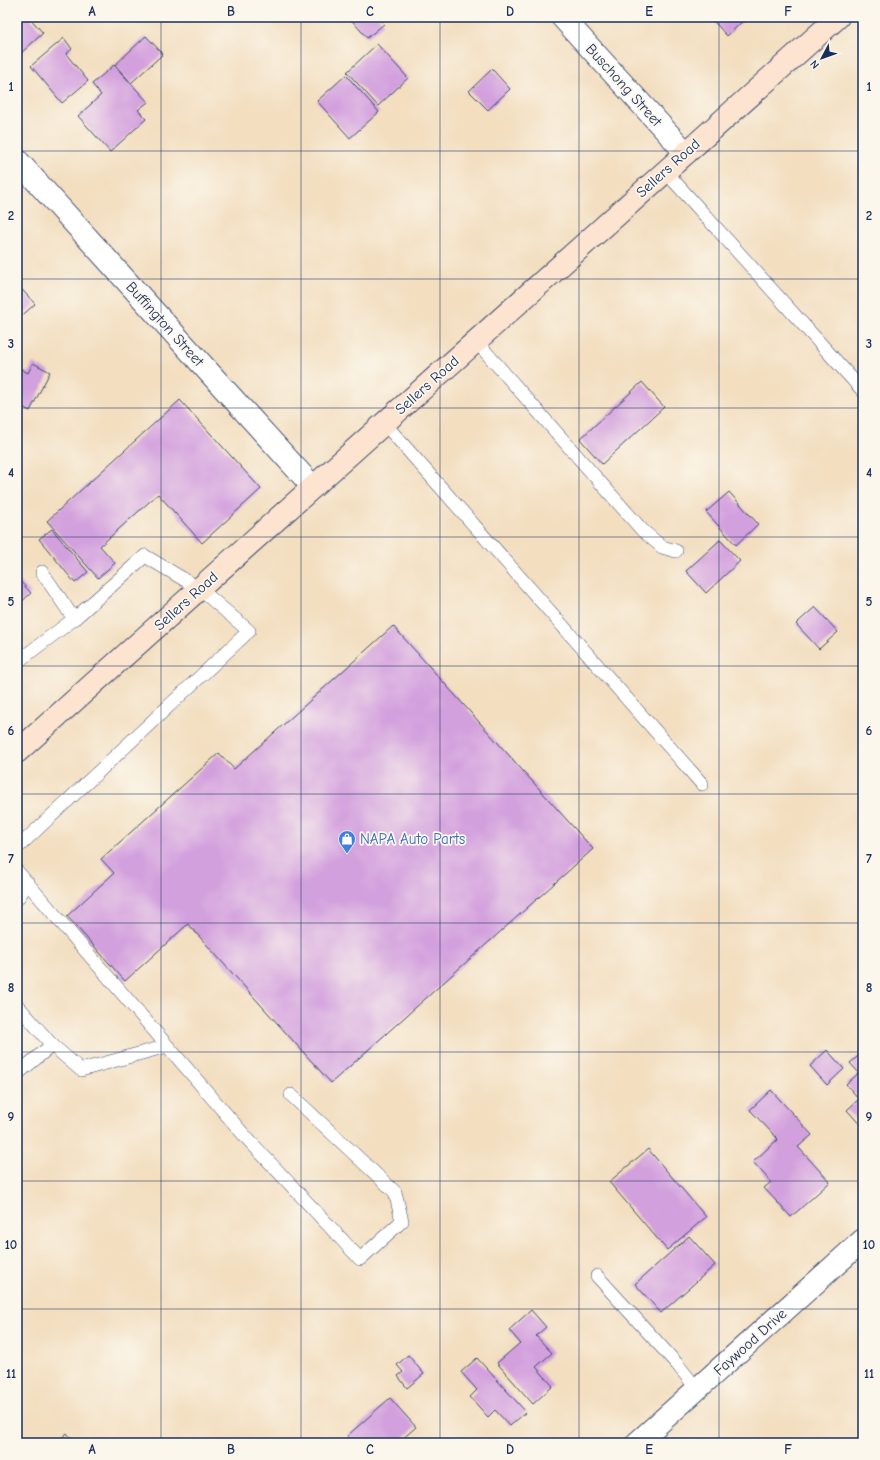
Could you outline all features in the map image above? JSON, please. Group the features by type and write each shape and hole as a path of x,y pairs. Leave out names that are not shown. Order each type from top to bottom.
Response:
{"street":[{"name":"Buschong Street","path":"562,17 686,153"},
{"name":"Sellers Road","path":"17,752 838,17"},
{"name":"Buffington Street","path":"17,160 313,487"},
{"name":"Faywood Drive","path":"639,1442 863,1240"}],"lane":[{"path":"665,171 863,391"},
{"path":"476,341 642,530 662,547 676,551"},
{"path":"384,423 702,784"},
{"path":"17,662 74,619 145,556 200,589 249,631 17,848"},
{"path":"42,572 74,619"},
{"path":"17,871 244,1135 360,1259 402,1221 395,1192 291,1095"},
{"path":"17,898 28,883"},
{"path":"17,1005 52,1045 81,1070 167,1046"},
{"path":"17,1074 52,1045"},
{"path":"597,1276 677,1364 697,1389"}],"building":[{"path":"17,17 29,17 43,33 20,54 17,51"},
{"path":"349,17 378,17 384,24 367,38"},
{"path":"710,17 747,17 727,36"},
{"path":"146,36 163,54 131,83 115,65"},
{"path":"64,38 72,49 66,54 88,81 62,103 31,66"},
{"path":"377,44 408,78 378,106 347,72"},
{"path":"114,65 148,102 138,110 146,119 110,152 78,116 101,95 92,84"},
{"path":"492,69 510,89 488,110 469,91"},
{"path":"346,75 379,112 350,138 317,101"},
{"path":"17,284 35,304 17,320"},
{"path":"33,363 50,372 30,411 17,404 17,367 28,373"},
{"path":"642,382 664,407 602,464 580,439"},
{"path":"180,400 261,489 202,543 158,494 100,546 115,563 98,578 47,521"},
{"path":"729,492 758,524 736,545 706,512"},
{"path":"52,529 88,572 75,583 39,539"},
{"path":"720,540 740,561 706,593 686,571"},
{"path":"17,578 31,593 17,606"},
{"path":"815,607 838,632 819,649 796,624"},
{"name":"NAPA Auto Parts","path":"393,626 593,849 331,1083 188,924 125,981 67,916 114,873 101,859 219,753 234,769"},
{"path":"827,1050 844,1069 827,1085 810,1066"},
{"path":"863,1052 863,1128 847,1110 859,1099 846,1084 859,1073 850,1063"},
{"path":"771,1090 812,1135 798,1147 830,1182 791,1217 764,1188 771,1182 753,1162 778,1139 750,1110"},
{"path":"648,1149 706,1217 667,1250 609,1182"},
{"path":"689,1236 715,1265 661,1313 635,1284"},
{"path":"531,1310 546,1327 536,1336 552,1353 536,1367 553,1386 533,1404 497,1363 520,1343 509,1330"},
{"path":"408,1355 424,1374 407,1388 398,1376 403,1372 397,1365"},
{"path":"477,1358 526,1412 510,1426 495,1410 488,1417 470,1397 477,1390 461,1372"},
{"path":"390,1398 416,1427 400,1441 402,1443 353,1443 347,1436"},
{"path":"67,1433 75,1443 56,1443"}],"place":[{"name":"NAPA Auto Parts","path":"347,854"}]}
